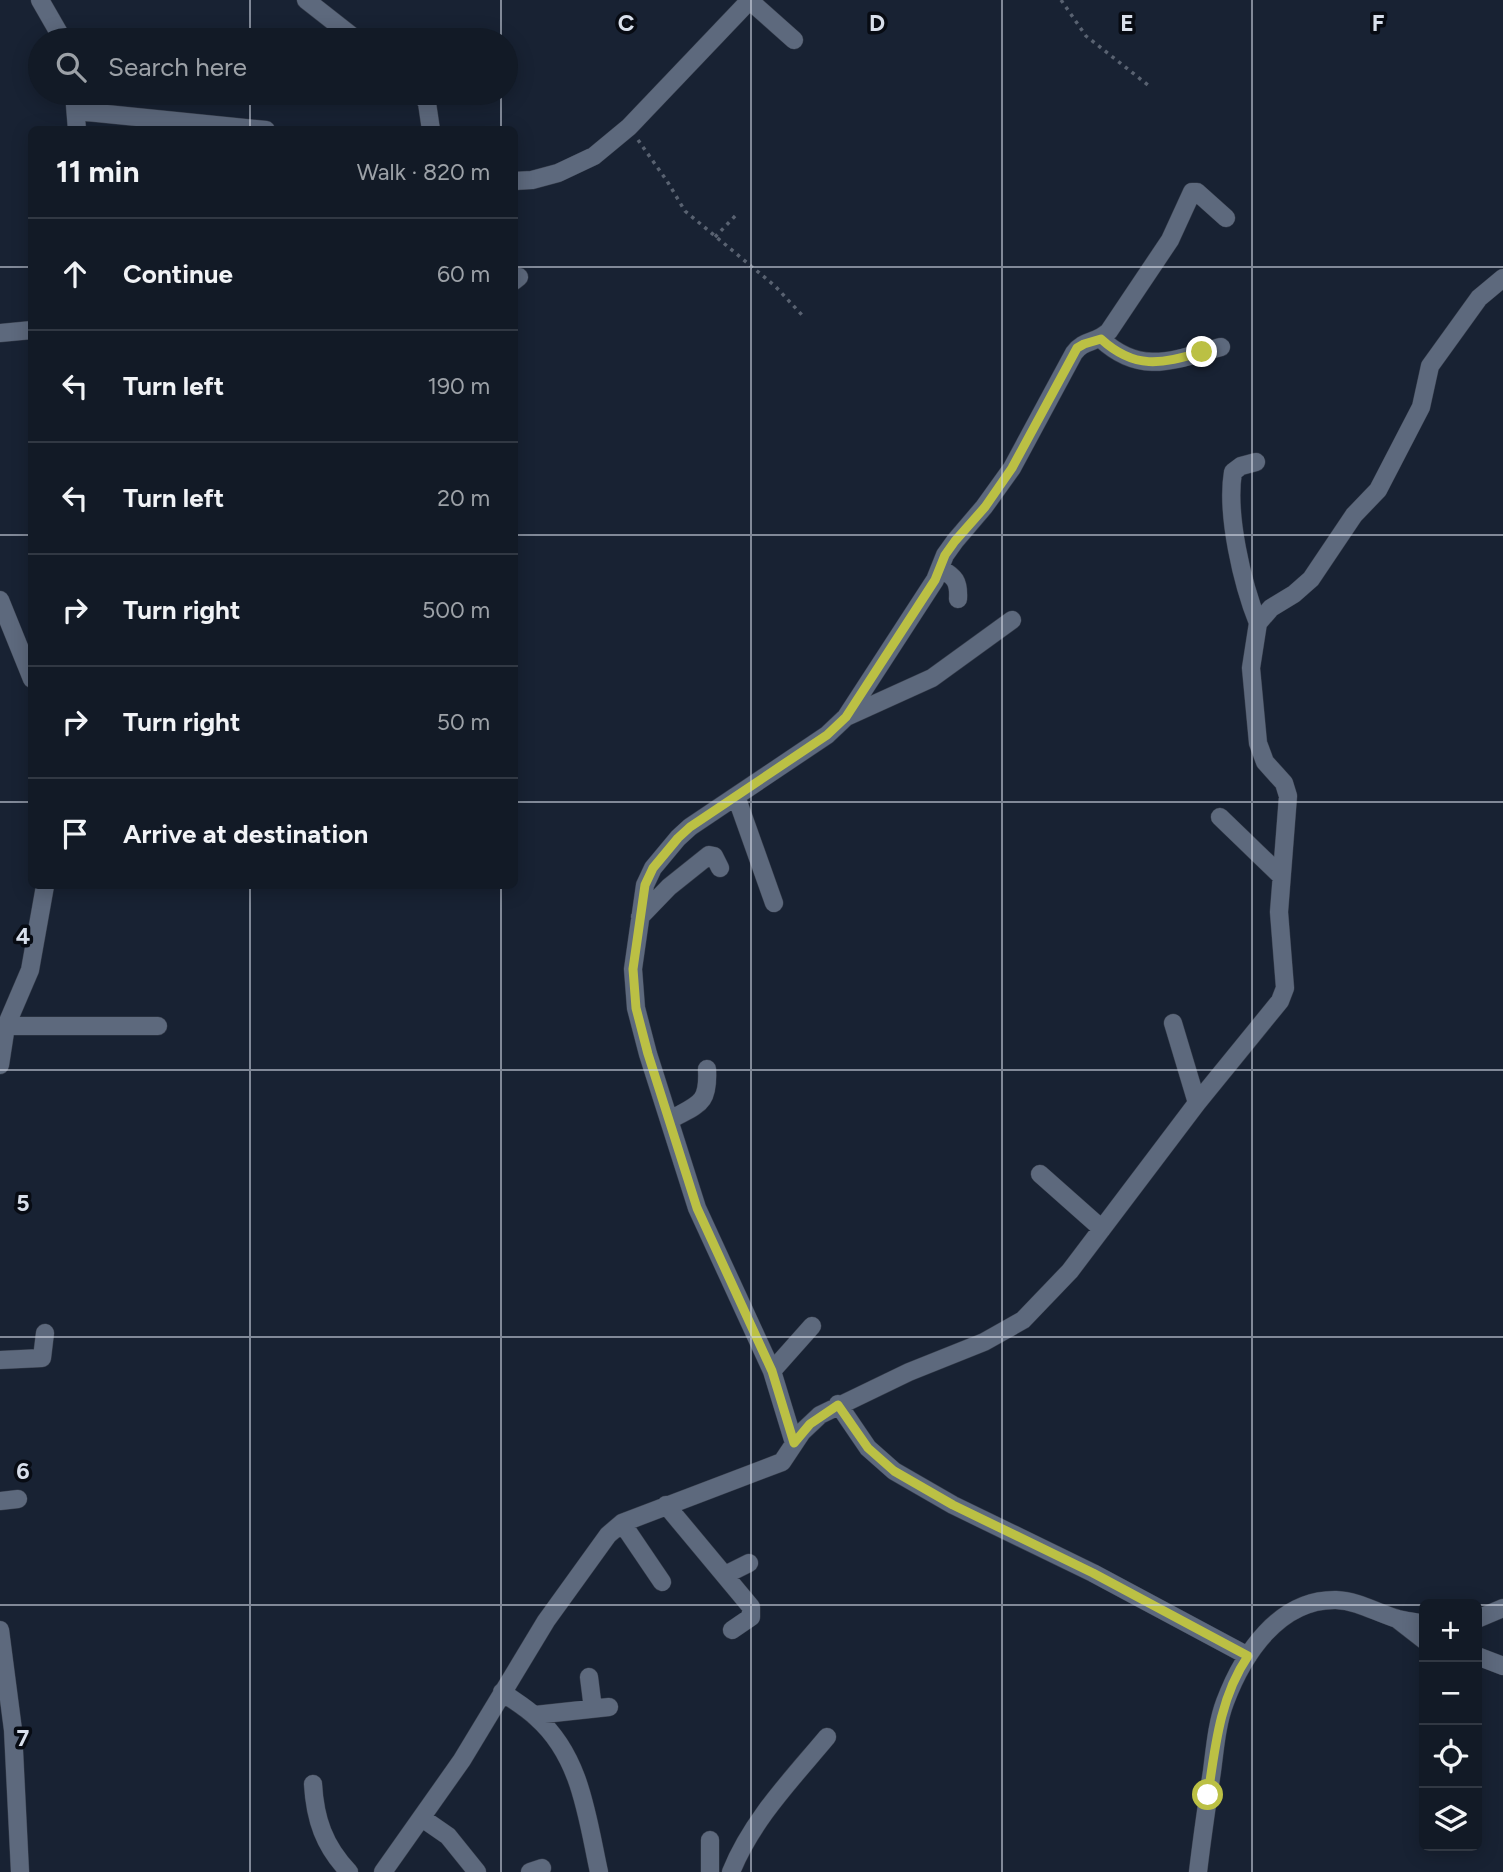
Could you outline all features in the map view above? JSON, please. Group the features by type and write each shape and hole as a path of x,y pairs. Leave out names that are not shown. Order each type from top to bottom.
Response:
{"street":[{"path":"40,0 55,28"},
{"path":"306,0 342,28"},
{"path":"518,181 558,173 594,156 629,127 749,0 794,40"},
{"path":"76,105 77,126"},
{"path":"96,105 239,126"},
{"path":"427,105 430,126"},
{"path":"794,1443 772,1371 697,1208 648,1054 636,1008 633,969 645,885 653,868 690,827 827,735 846,717 935,580 955,541 985,507 1012,468 1077,348 1101,339 1170,240 1192,192 1198,191 1226,218"},
{"path":"1258,623 1271,608 1294,594 1311,579 1354,515 1378,490 1421,407 1430,366 1479,298 1503,279"},
{"path":"0,334 28,330"},
{"path":"1101,339 1115,352 1142,362 1166,362 1221,347"},
{"path":"383,1872 462,1760 546,1621 599,1544 622,1523 782,1462 810,1424 838,1405 909,1372 984,1342 1023,1320 1054,1290 1283,996 1285,988 1279,912 1288,796 1284,783 1265,762 1258,743 1251,668 1258,623 1246,589 1232,501 1233,472 1241,466 1256,462"},
{"path":"940,568 955,578 958,599"},
{"path":"0,600 28,670"},
{"path":"846,717 932,678 1012,620"},
{"path":"736,796 774,903"},
{"path":"1220,817 1280,875"},
{"path":"640,917 669,887 709,855 714,856 720,868"},
{"path":"0,1065 6,1026 30,970 44,889"},
{"path":"1172,1023 1197,1103"},
{"path":"6,1026 158,1026"},
{"path":"670,1120 700,1102 707,1094 707,1069"},
{"path":"1040,1174 1102,1229"},
{"path":"772,1371 811,1326"},
{"path":"0,1360 43,1358 45,1333"},
{"path":"838,1405 868,1448 894,1471 953,1505 1093,1573 1248,1656"},
{"path":"666,1505 748,1602 751,1617 732,1630"},
{"path":"622,1523 662,1582"},
{"path":"725,1575 749,1563"},
{"path":"1198,1872 1216,1741 1224,1704 1239,1669 1259,1640 1285,1615 1306,1605 1337,1600 1364,1605 1397,1619 1419,1622"},
{"path":"1482,1617 1503,1608"},
{"path":"1397,1619 1419,1636"},
{"path":"0,1630 13,1730 20,1872"},
{"path":"1482,1658 1503,1666"},
{"path":"535,1715 601,1708 589,1677"},
{"path":"502,1692 535,1715 560,1743 572,1764 598,1872"},
{"path":"731,1872 738,1853 756,1822 827,1737"},
{"path":"313,1784 320,1831 330,1850 349,1872"},
{"path":"422,1818 448,1836 477,1872"},
{"path":"710,1840 710,1872"}],"path":[{"path":"1061,0 1086,36 1148,85"},
{"path":"629,127 685,211 775,286 802,315"},
{"path":"715,237 738,213"}],"route":[{"path":"1202,352 1166,362 1142,362 1115,352 1101,339 1077,348 1012,468 985,507 945,555 935,580 846,717 827,735 690,827 653,868 645,885 633,969 636,1008 648,1054 697,1208 772,1371 794,1443 820,1415 838,1405 868,1448 894,1471 953,1505 1093,1573 1248,1656 1239,1669 1224,1704 1208,1795"}]}
